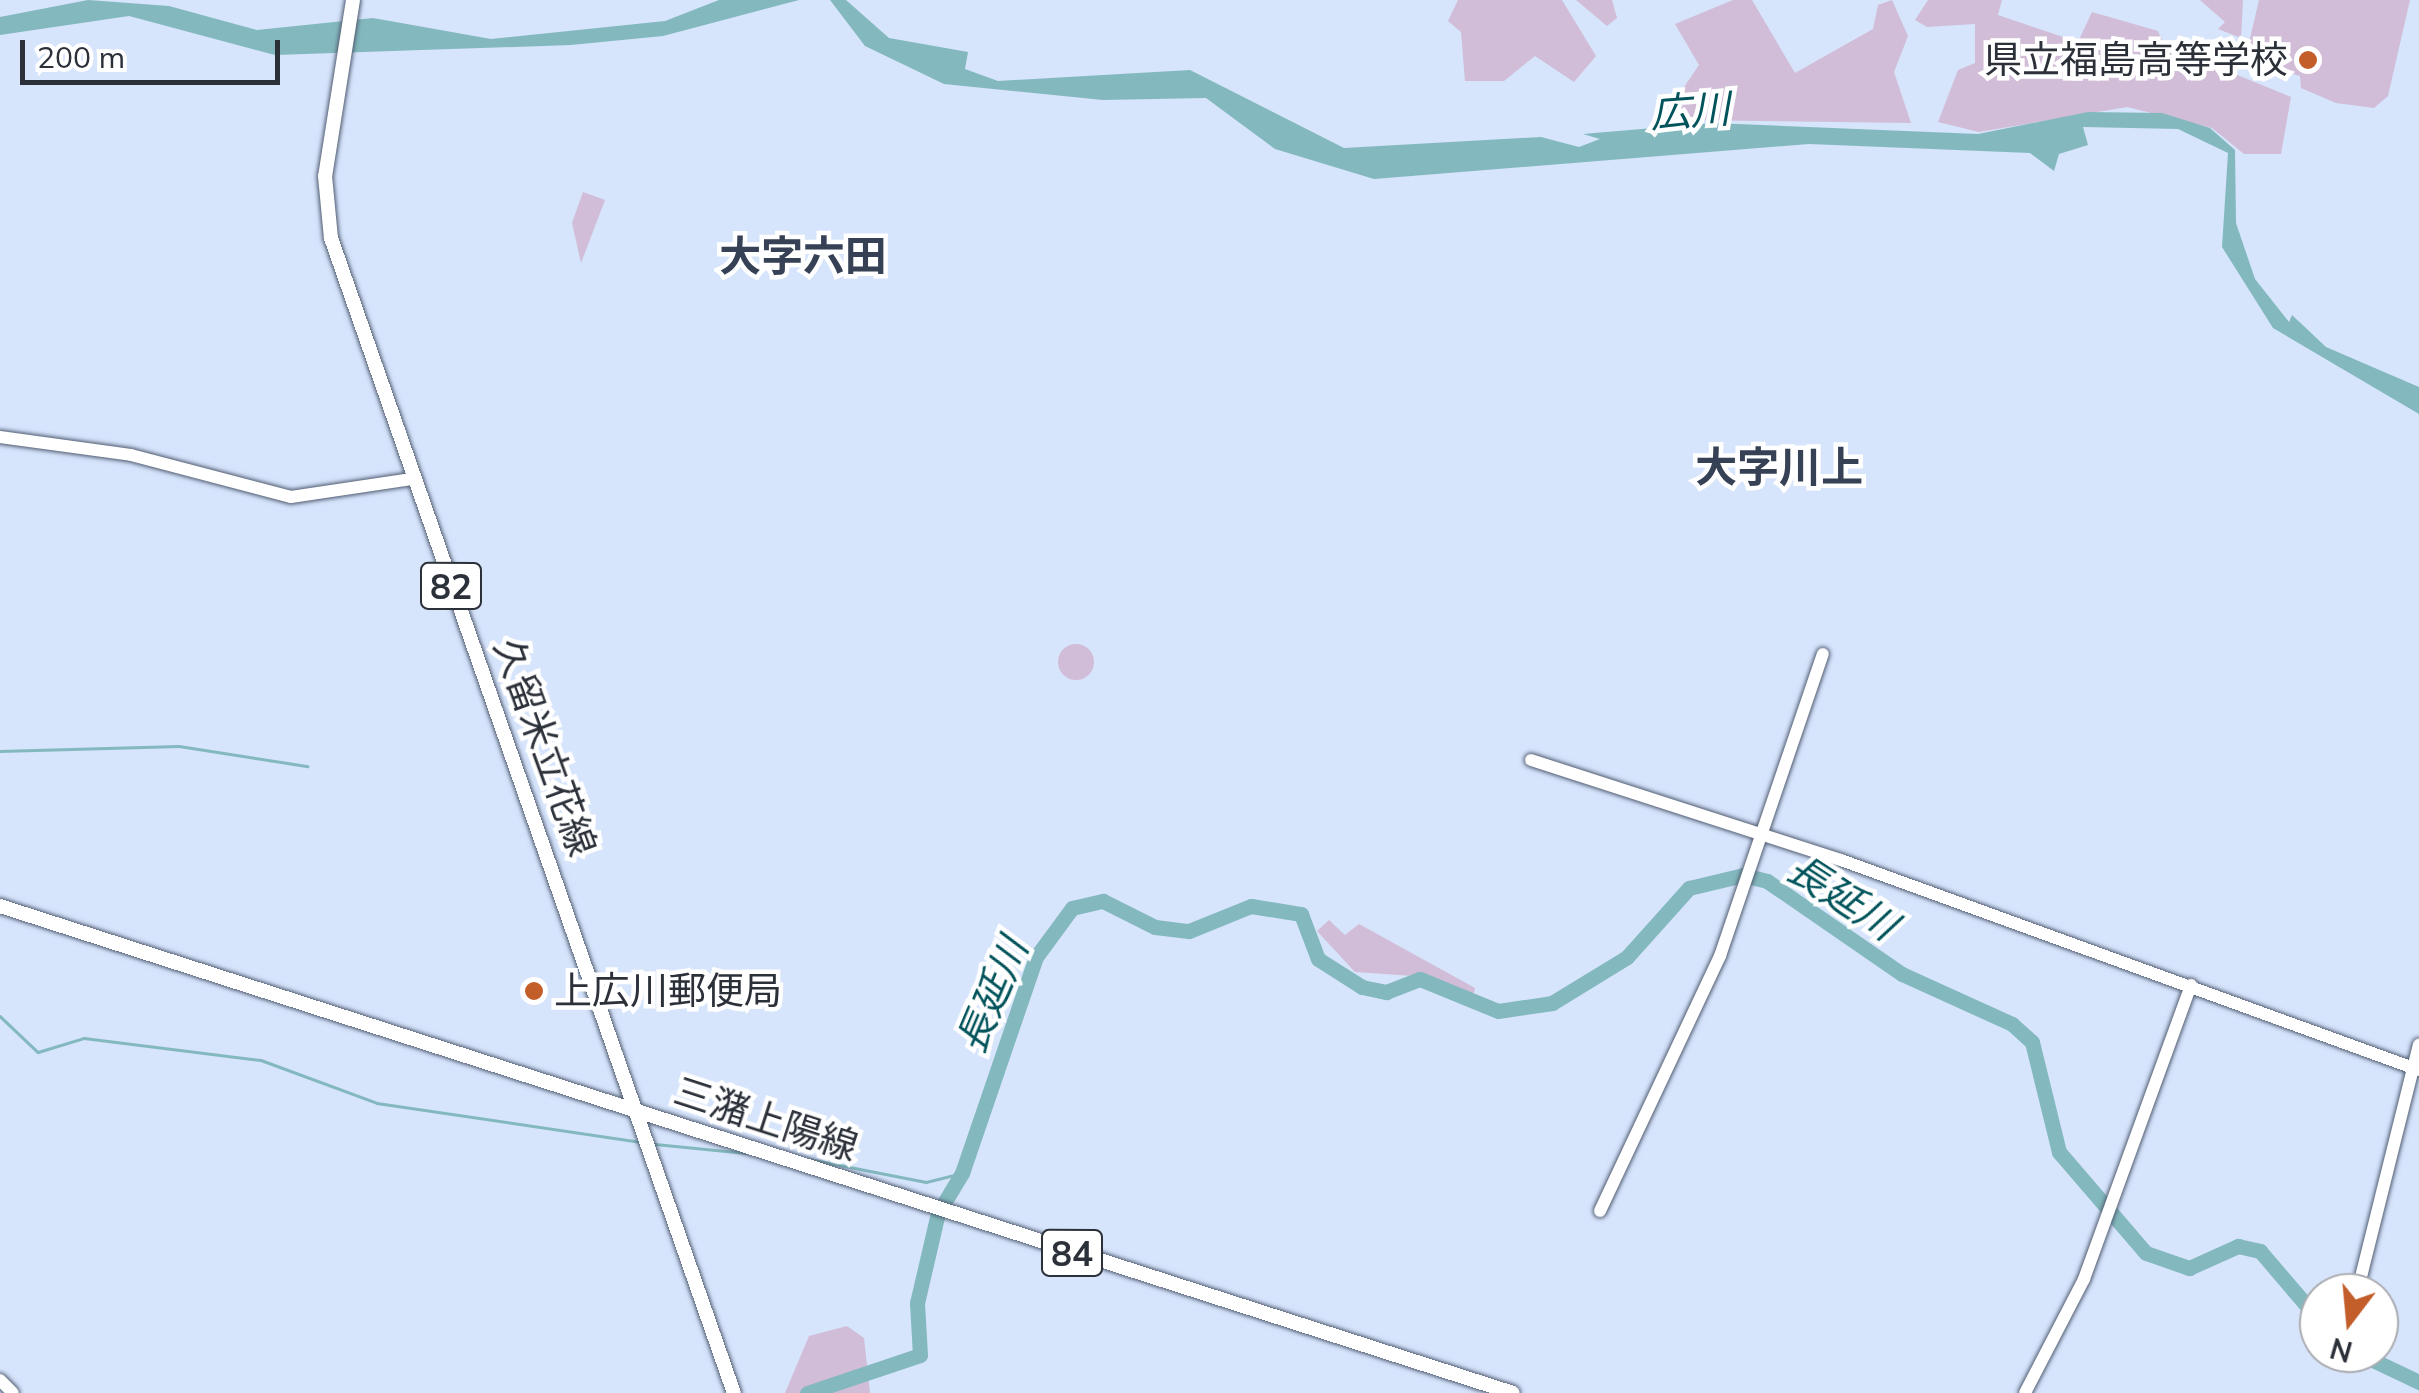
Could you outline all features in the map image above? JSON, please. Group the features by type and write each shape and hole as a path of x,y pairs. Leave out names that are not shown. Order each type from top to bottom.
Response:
{"main road":[{"name":"久留米立花線","path":"352,7 326,217 412,479 582,946 632,1110 734,1393"},
{"name":"三潴上陽線","path":"0,906 1512,1393"}],"street":[{"path":"0,437 131,455 291,497 412,479"},
{"path":"1600,1210 1720,956 1823,654"},
{"path":"1530,760 1759,834 2416,1068"},
{"path":"2024,1393 2104,1225 2191,985"},
{"path":"2362,1273 2419,1045"},
{"path":"0,1380 13,1393"}],"shaded area":[{"path":"88,0 169,6 257,30 373,18 491,39 665,21 719,0 799,0 663,36 571,45 275,55 129,16 0,35 0,17"},
{"path":"830,0 846,0 889,38 968,52 965,69 998,81 1190,70 1344,148 1541,137 1579,147 1600,139 1583,134 1712,123 1978,134 2088,112 2162,113 2210,128 2235,150 2236,223 2255,279 2289,322 2292,315 2326,347 2419,387 2419,414 2273,328 2222,247 2228,153 2178,129 2083,127 2088,145 2059,154 2054,171 2030,153 1809,144 1374,179 1275,149 1206,98 1103,100 944,84 865,46"},
{"path":"1458,0 1562,0 1596,56 1574,82 1535,56 1504,81 1465,81 1461,32 1448,21"},
{"path":"1576,0 1612,0 1617,18 1607,26"},
{"path":"1733,0 1752,0 1795,73 1873,29 1878,5 1892,0 1908,36 1894,72 1911,123 1687,120 1672,105 1699,65 1675,24"},
{"path":"1928,0 2002,0 1998,15 2078,42 2092,12 2158,31 2164,45 2291,97 2281,154 2244,154 2212,128 2127,107 1979,132 1938,122 1958,70 1975,63 1975,24 1927,27 1915,20"},
{"path":"2200,0 2243,0 2241,38 2218,29 2225,22"},
{"path":"2259,0 2410,0 2388,96 2374,108 2336,103 2301,88 2300,76 2245,60"},
{"path":"583,192 605,200 581,263 572,223"},
{"path":"1076,644 1088,650 1094,662 1088,674 1076,680 1064,674 1058,662 1064,650"},
{"path":"1329,920 1345,935 1359,924 1475,988 1473,997 1429,977 1355,972 1317,931"},
{"path":"847,1326 864,1338 870,1393 785,1393 809,1336"}],"waterway":[{"path":"0,751 179,746 307,766"},
{"name":"長延川","path":"807,1393 920,1355 917,1303 938,1213 962,1173 1036,957 1072,908 1103,901 1155,927 1189,931 1251,906 1301,914 1318,959 1362,987 1386,992 1420,979 1498,1011 1552,1003 1627,957 1689,888 1743,875 1767,881 1902,974 2012,1024 2032,1042 2059,1152 2146,1253 2189,1268 2238,1246 2260,1251 2299,1297"},
{"path":"0,1016 38,1052 84,1038 261,1060 377,1103 642,1142"},
{"path":"655,1144 746,1153"},
{"path":"809,1159 926,1182 962,1173"},
{"name":"長延川","path":"2399,1372 2419,1382"}],"place":[{"name":"県立福島高等学校","path":"2308,60"},
{"name":"上広川郵便局","path":"534,991"}],"district":[{"name":"大字六田","path":"803,256"},
{"name":"大字川上","path":"1779,467"}],"water label":[{"name":"広川","path":"1690,110"}]}
